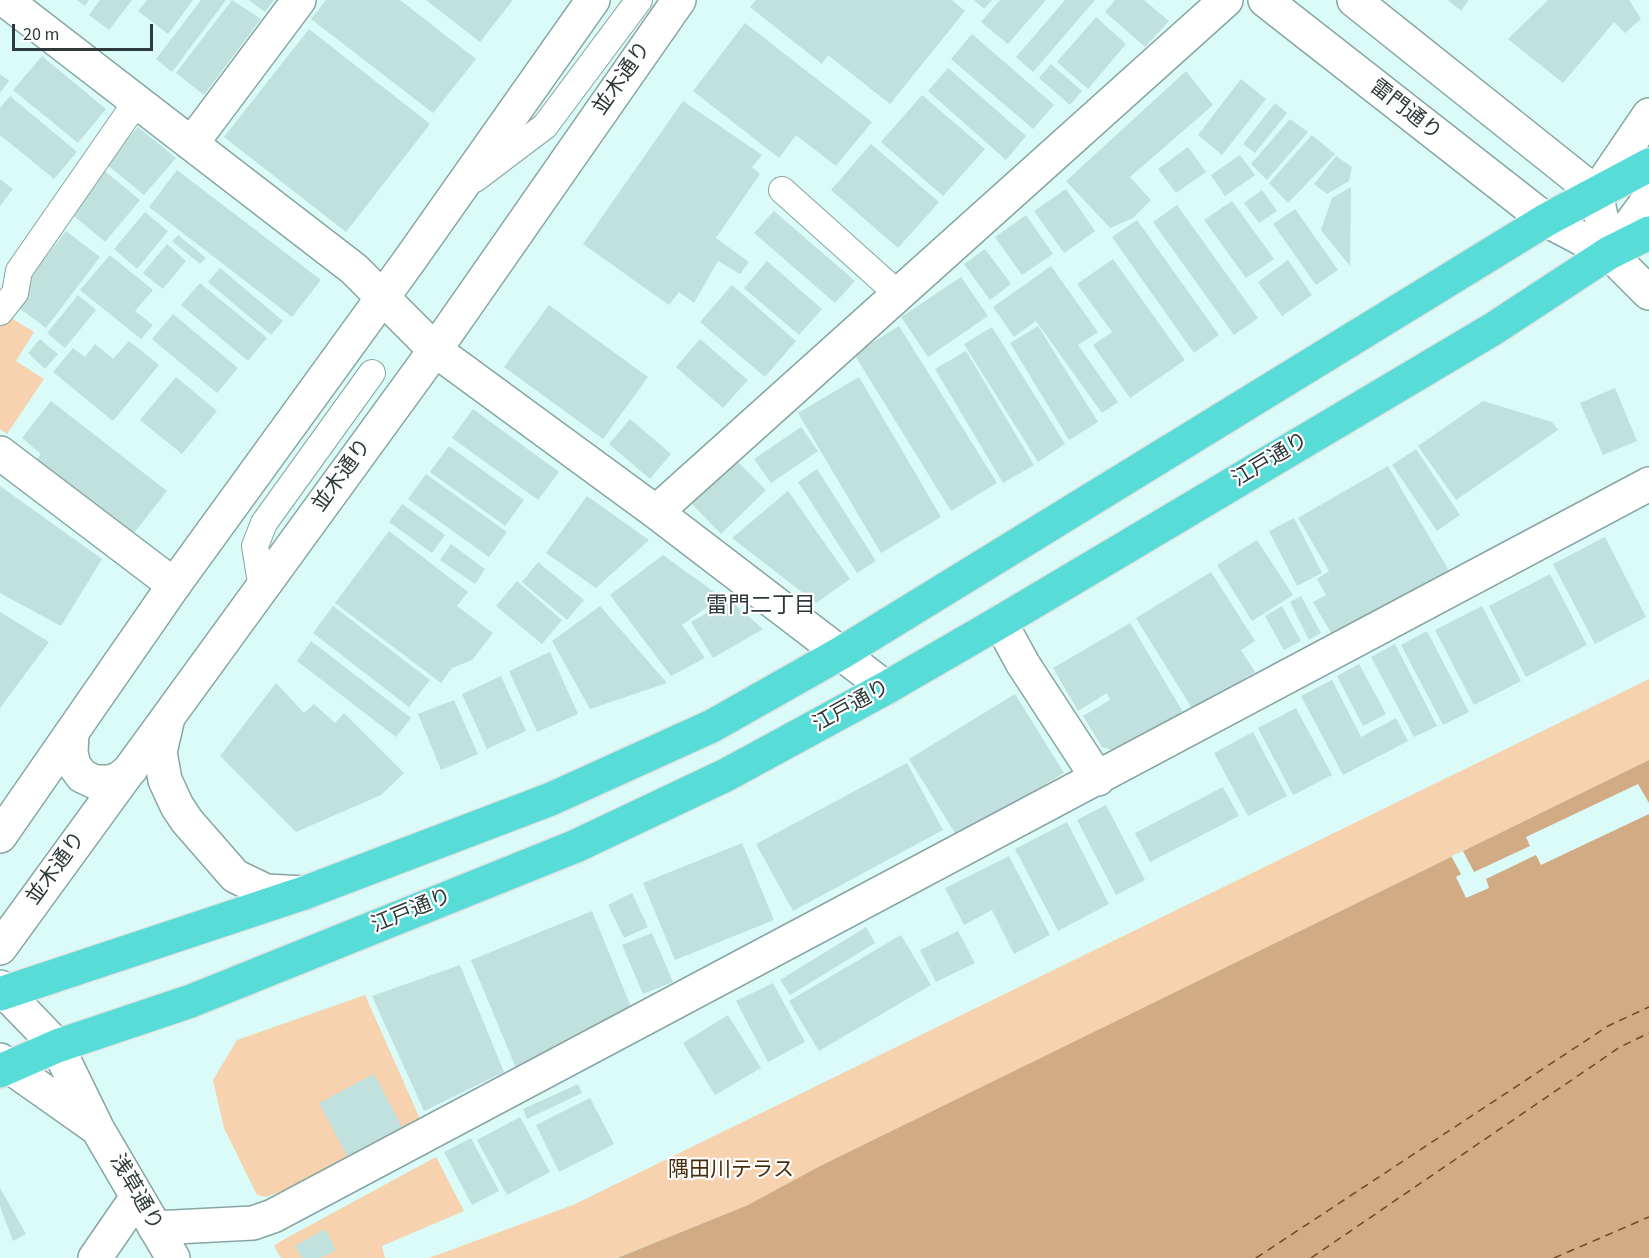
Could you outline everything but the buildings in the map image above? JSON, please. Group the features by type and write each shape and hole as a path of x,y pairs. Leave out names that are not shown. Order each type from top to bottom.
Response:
{"highway":[{"path":"2,991 304,893 551,800 712,726 841,653 1546,220 1649,165"},
{"name":"江戸通り","path":"3,1066 191,1001 576,846 726,775 886,688 1000,622 1493,329 1609,254 1649,233"}],"street":[{"path":"5,0 354,269 435,350 656,512 886,688"},
{"path":"192,143 299,0"},
{"path":"0,836 174,585 458,192 593,0"},
{"name":"並木通り","path":"0,948 435,350 679,0"},
{"path":"656,512 1226,0"},
{"name":"雷門通り","path":"1265,0 1546,220 1609,254"},
{"path":"1354,0 1596,193 1609,254 1649,293"},
{"path":"1596,193 1649,115"},
{"path":"1609,254 1649,200"},
{"path":"0,453 174,585"},
{"path":"154,1227 253,1223 273,1216 1649,484"},
{"path":"1000,622 1023,664 1098,779"},
{"path":"167,720 160,752 165,780 187,821 236,876 266,891 304,893"},
{"path":"72,733 71,753 74,765 82,776 95,782 109,782 119,779 131,769"},
{"name":"浅草通り","path":"2,991 57,1046 97,1128 173,1258"},
{"name":"浅草通り","path":"3,1066 97,1128"},
{"path":"95,1258 137,1197"}],"lane":[{"path":"458,192 545,126 639,0"},
{"path":"0,312 15,292 19,271 138,101"},
{"path":"782,190 898,294"},
{"path":"262,589 255,546 264,523 372,373"}],"green space":[{"path":"6,315 34,332 16,361 44,379 7,434 0,429 0,323"},
{"name":"隅田川テラス","path":"1649,679 1649,760 820,1166 748,1205 616,1258 429,1258 573,1205"},
{"path":"365,995 424,1128 324,1175 266,1197 257,1195 224,1128 213,1080 237,1040"},
{"path":"436,1157 464,1211 382,1246 385,1258 281,1258 274,1246 281,1241"}],"shaded area":[{"path":"1649,760 1649,1258 617,1258 748,1205 820,1166"}],"pier":[{"path":"1638,784 1649,803 1649,814 1541,865 1536,855 1486,879 1489,888 1466,898 1456,877 1461,874 1451,856 1463,851 1474,872 1530,846 1526,837"}],"ferry route":[{"path":"1256,1258 1608,1026 1649,1007"},
{"path":"1311,1258 1620,1047 1649,1033"},
{"path":"1554,1258 1649,1217"}],"district":[{"name":"雷門二丁目","path":"761,607"}]}
